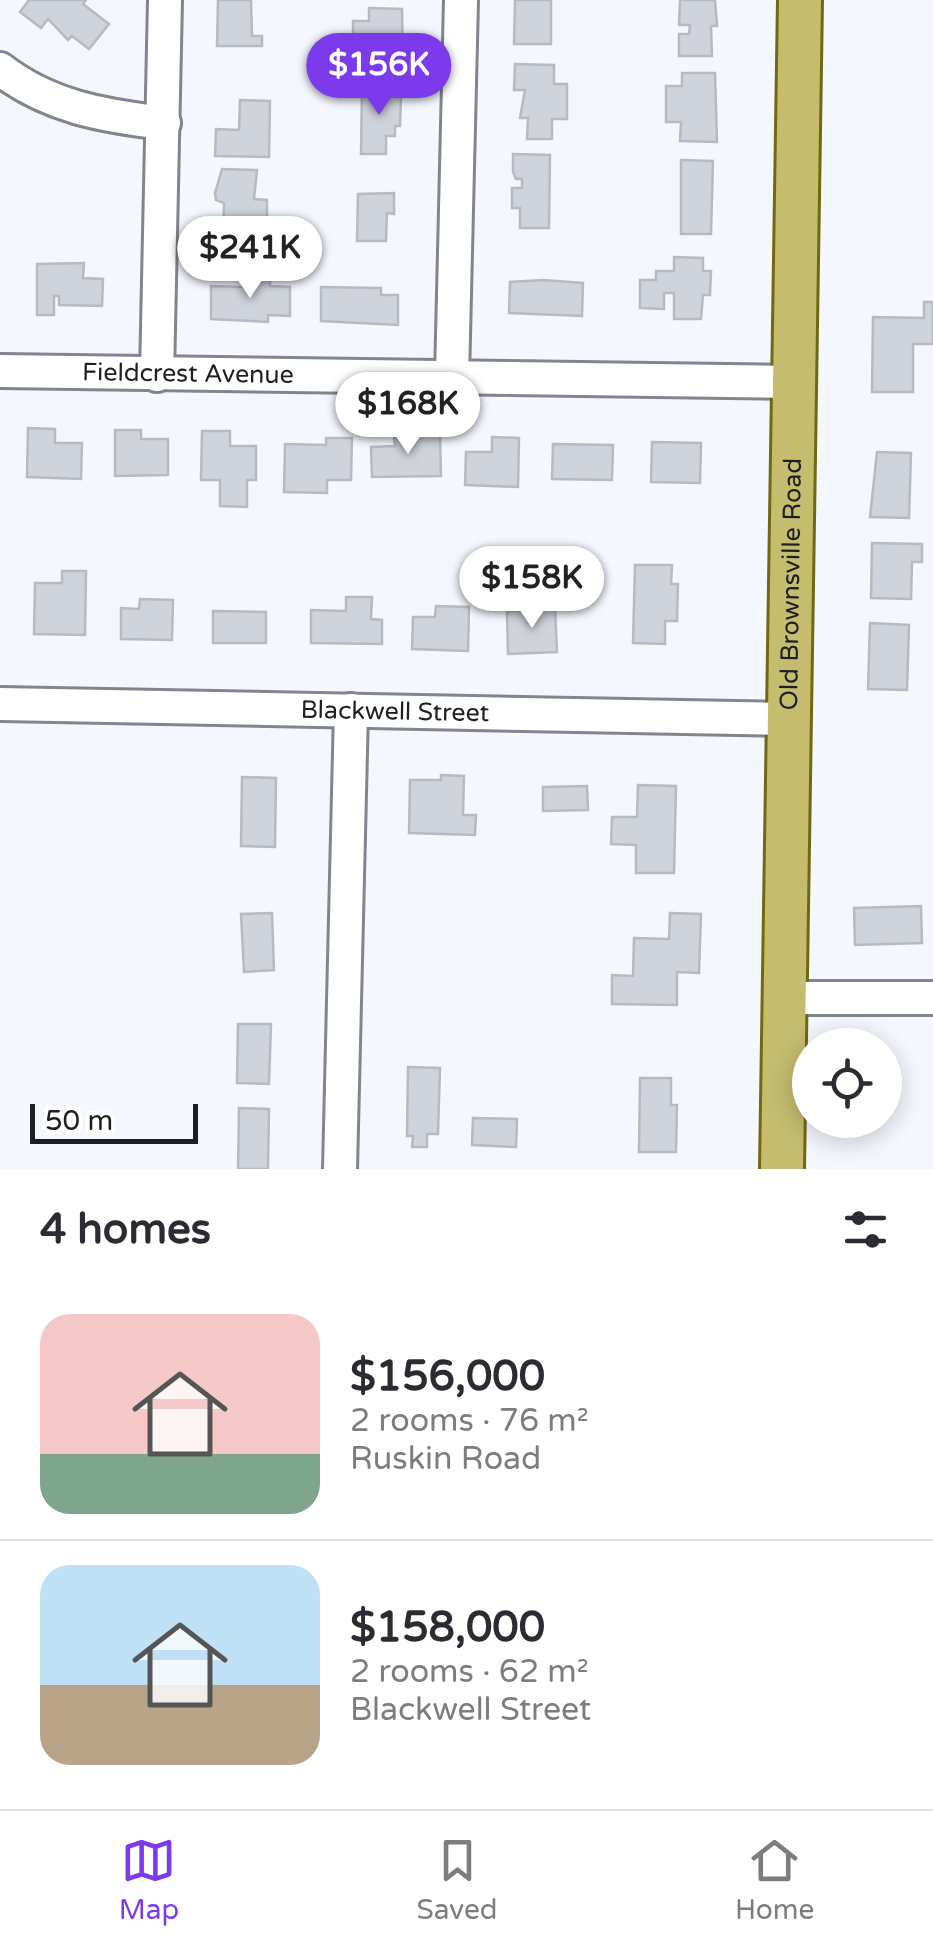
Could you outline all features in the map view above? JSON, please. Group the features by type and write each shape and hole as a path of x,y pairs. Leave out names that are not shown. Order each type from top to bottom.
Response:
{"main road":[{"name":"Old Brownsville Road","path":"782,1169 800,0"}],"street":[{"path":"157,375 165,0"},
{"path":"452,378 461,0"},
{"path":"0,70 19,84 86,113 164,123"},
{"name":"Fieldcrest Avenue","path":"0,371 793,382"},
{"name":"Blackwell Street","path":"0,704 790,720"},
{"path":"340,1169 351,710"},
{"path":"787,998 933,998"}],"building":[{"path":"29,0 86,0 83,4 109,24 89,49 72,36 68,40 48,19 41,28 20,12"},
{"path":"218,0 251,0 252,36 262,36 262,46 217,46"},
{"path":"515,0 551,0 551,44 514,44"},
{"path":"680,0 715,0 717,26 711,26 712,56 679,56 679,34 689,34 690,25 679,25"},
{"path":"369,8 402,9 403,69 368,68 368,40 353,39 353,21 369,21"},
{"path":"515,64 554,65 554,84 567,84 567,119 552,119 552,139 527,139 528,118 520,118 525,90 514,90"},
{"path":"682,73 715,73 717,142 680,141 681,122 666,122 666,86 682,86"},
{"path":"362,86 395,86 395,97 401,97 400,126 395,126 395,136 386,136 386,154 361,154"},
{"path":"240,100 270,101 269,157 215,156 216,129 239,130"},
{"path":"513,154 550,155 549,228 520,228 520,208 512,208 512,188 522,188 522,179 516,179 513,172"},
{"path":"681,160 713,161 711,234 681,234"},
{"path":"222,169 257,170 254,199 267,200 267,229 253,229 253,244 223,243 224,203 216,200 215,193"},
{"path":"394,193 394,214 387,213 386,241 357,241 358,194"},
{"path":"674,257 703,258 703,271 711,271 710,295 703,295 701,319 674,319 674,293 664,293 664,309 640,308 640,280 656,280 656,271 674,271"},
{"path":"84,263 83,278 103,279 102,306 59,305 59,296 54,296 54,315 37,315 37,264"},
{"path":"244,277 270,278 270,286 290,287 290,316 268,315 268,322 211,319 211,286 244,287"},
{"path":"510,282 583,283 582,316 509,313"},
{"path":"321,287 381,288 381,295 398,295 398,325 321,321"},
{"path":"924,302 933,302 933,344 913,344 913,392 872,392 873,317 924,318"},
{"path":"28,428 55,429 55,443 82,443 81,479 27,477"},
{"path":"115,430 141,430 141,439 168,439 168,475 115,476"},
{"path":"202,431 230,431 230,446 256,446 256,480 247,480 247,507 220,506 220,480 201,480"},
{"path":"440,435 441,476 372,477 371,447 395,446 394,436"},
{"path":"492,437 519,438 518,487 465,485 466,452 492,452"},
{"path":"326,438 352,438 351,480 327,480 327,493 284,492 285,444 326,445"},
{"path":"652,442 701,443 700,483 651,482"},
{"path":"553,444 613,445 612,480 552,479"},
{"path":"877,452 911,453 909,518 870,517"},
{"path":"872,543 922,544 922,562 912,562 911,599 871,598"},
{"path":"635,565 672,565 671,584 678,584 677,621 665,621 665,644 633,643"},
{"path":"62,571 86,571 85,635 34,634 35,583 62,583"},
{"path":"346,597 372,597 371,619 382,620 382,644 311,643 311,610 346,611"},
{"path":"140,599 173,600 172,640 121,639 121,608 139,609"},
{"path":"436,606 469,607 468,651 412,649 413,617 435,617"},
{"path":"555,608 557,652 508,654 507,611"},
{"path":"213,611 266,612 266,643 213,643"},
{"path":"870,623 909,625 907,690 868,689"},
{"path":"441,775 464,776 463,815 476,815 475,835 409,833 410,780 441,780"},
{"path":"242,777 276,778 275,847 241,846"},
{"path":"638,785 676,786 674,873 636,873 636,845 611,844 612,817 637,817"},
{"path":"587,786 588,810 543,811 543,787"},
{"path":"921,906 922,943 855,945 854,908"},
{"path":"272,913 274,970 244,972 241,914"},
{"path":"670,913 701,914 699,973 677,972 677,1005 612,1004 612,975 633,976 634,938 669,939"},
{"path":"238,1024 271,1024 269,1084 237,1083"},
{"path":"408,1067 440,1068 438,1134 427,1134 427,1147 412,1147 413,1136 407,1136"},
{"path":"640,1078 671,1078 671,1105 677,1105 676,1152 639,1152"},
{"path":"239,1108 269,1109 268,1169 238,1169"},
{"path":"473,1118 517,1119 516,1147 472,1145"}]}
